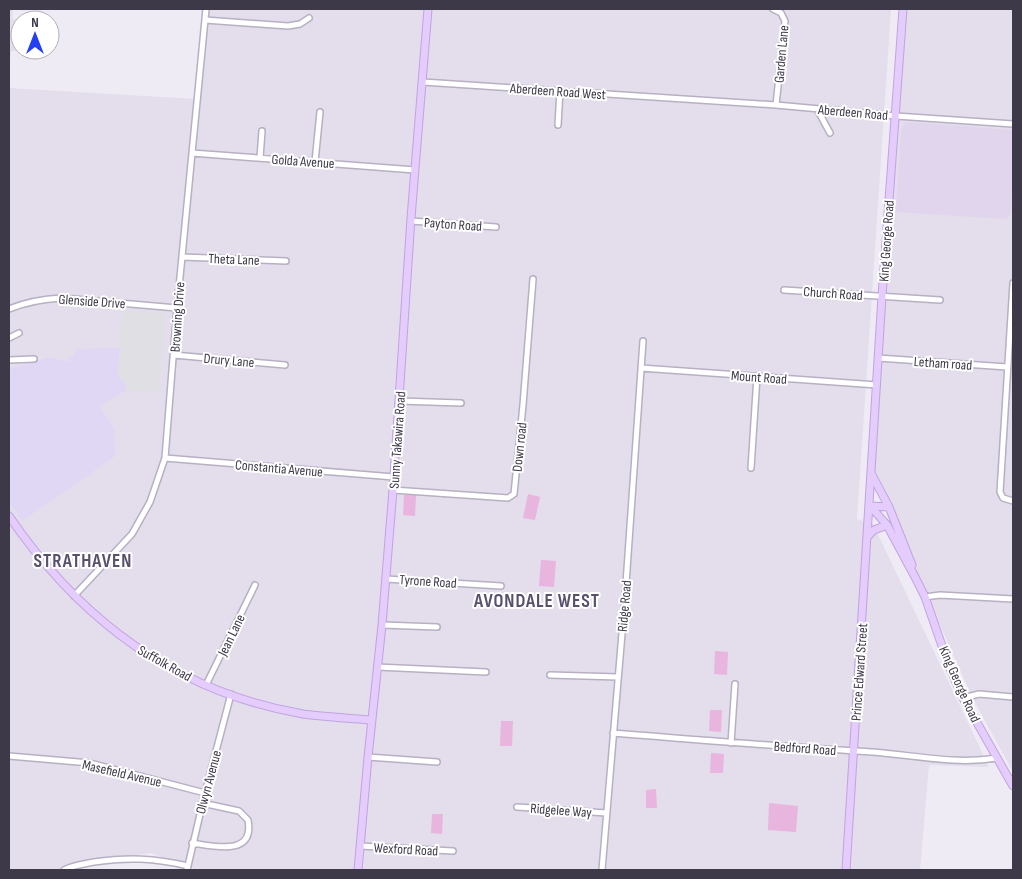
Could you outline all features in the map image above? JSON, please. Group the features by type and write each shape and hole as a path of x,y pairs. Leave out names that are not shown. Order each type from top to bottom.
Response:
{"main road":[{"name":"Sunny Takawira Road","path":"358,870 386,579 428,9"},
{"name":"King George Road","path":"903,9 882,296 872,474 889,507 916,577"},
{"name":"Prince Edward Street","path":"846,870 872,474"},
{"name":"King George Road","path":"870,506 887,526 916,577 963,698 1013,786"},
{"path":"870,506 889,507"},
{"name":"Suffolk Road","path":"9,516 38,556 74,596 130,643 176,672 206,685 264,704 305,714 371,720"},
{"path":"867,537 878,528 887,526"}],"street":[{"name":"Browning Drive","path":"74,596 139,525 150,502 165,458 177,308 206,9"},
{"name":"Garden Lane","path":"772,9 780,13 784,21 776,105"},
{"path":"205,20 288,26 300,24 309,18"},
{"name":"Aberdeen Road West","path":"422,82 694,100"},
{"path":"558,124 560,90"},
{"name":"Aberdeen Road","path":"694,100 1013,124"},
{"path":"817,109 830,132"},
{"path":"315,162 320,112"},
{"path":"260,158 262,131"},
{"name":"Golda Avenue","path":"192,153 415,170"},
{"name":"Payton Road","path":"411,221 496,227"},
{"name":"Theta Lane","path":"182,257 286,261"},
{"name":"Down road","path":"393,490 508,498 514,494 534,279"},
{"path":"1013,283 1000,492 1003,498 1013,501"},
{"name":"Church Road","path":"784,290 940,300"},
{"name":"Glenside Drive","path":"9,309 45,299 62,298 177,308"},
{"path":"9,338 19,334"},
{"name":"Ridge Road","path":"602,870 643,341"},
{"name":"Drury Lane","path":"174,355 285,365"},
{"name":"Letham road","path":"878,358 1007,367"},
{"path":"9,360 34,359"},
{"name":"Mount Road","path":"640,368 877,385"},
{"path":"751,468 756,376"},
{"path":"399,401 461,403"},
{"name":"Constantia Avenue","path":"165,458 394,477"},
{"name":"Tyrone Road","path":"386,579 500,586"},
{"name":"Jean Lane","path":"206,685 256,585"},
{"path":"925,597 940,595 1013,599"},
{"path":"382,625 437,628"},
{"path":"377,667 486,672"},
{"path":"550,675 618,677"},
{"path":"731,743 735,684"},
{"name":"Olwyn Avenue","path":"187,868 202,802 231,694"},
{"path":"963,698 979,694 1013,697"},
{"name":"Bedford Road","path":"613,733 854,751 954,761 997,758"},
{"name":"Masefield Avenue","path":"9,756 90,763 205,793"},
{"path":"368,756 437,762"},
{"path":"192,843 225,848 234,847 241,844 247,835 248,820 239,811 202,802"},
{"name":"Ridgelee Way","path":"516,807 606,813"},
{"name":"Wexford Road","path":"360,846 453,851"},
{"path":"64,870 81,864 124,858 161,860 187,868"}],"shaded area":[{"path":"9,9 13,9 10,10 9,71"},
{"path":"206,9 891,9 857,519 873,524 989,767 929,765 920,870 197,870 151,853 62,866 61,870 9,870 9,502 22,521 114,428 100,406 126,384 118,375 120,348 68,361 49,357 9,369 9,88 197,99"},
{"path":"907,9 1013,9 1013,772 972,697 873,474"},
{"path":"906,122 1011,130 1013,133 1011,213 1006,219 896,212 901,130"},
{"path":"123,310 165,314 159,391 126,390 126,384 118,375"},
{"path":"120,348 118,375 126,384 126,390 100,406 114,428 115,456 22,521 9,502 9,369 49,357 68,361 79,349"},
{"path":"528,494 540,497 535,520 523,518"},
{"path":"404,495 416,495 415,516 403,515"},
{"path":"541,560 556,561 554,587 539,586"},
{"path":"715,651 728,652 727,675 714,674"},
{"path":"710,710 722,710 721,732 709,731"},
{"path":"501,721 513,721 512,746 500,746"},
{"path":"711,753 724,754 723,773 710,773"},
{"path":"656,789 657,808 646,808 646,790"},
{"path":"769,803 798,806 796,832 768,830"},
{"path":"432,814 443,814 442,834 431,833"}],"district":[{"name":"STRATHAVEN","path":"83,560"},
{"name":"AVONDALE WEST","path":"537,600"}]}
